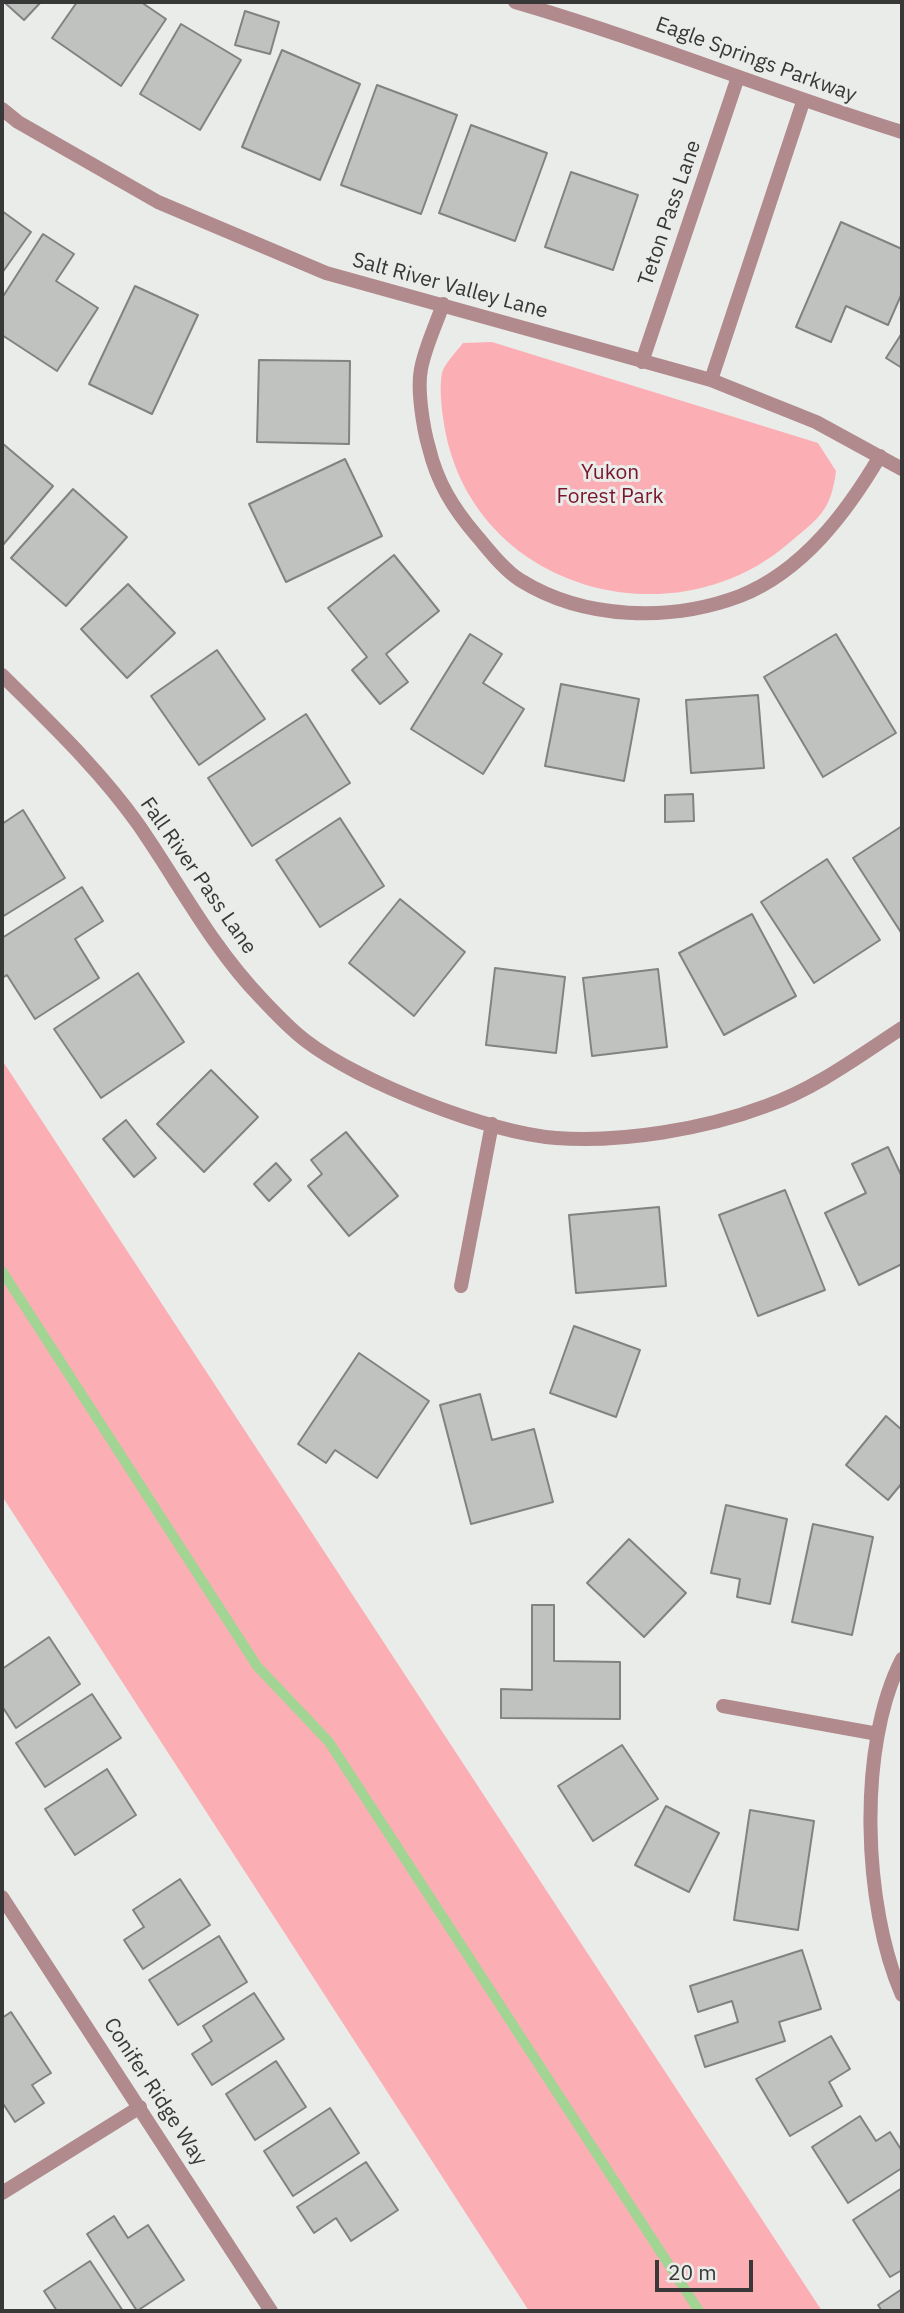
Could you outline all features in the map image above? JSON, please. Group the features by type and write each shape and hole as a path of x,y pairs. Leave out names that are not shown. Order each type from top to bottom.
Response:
{"street":[{"name":"Eagle Springs Parkway","path":"515,2 599,27 803,102 902,132"},
{"name":"Teton Pass Lane","path":"642,362 738,77"},
{"path":"711,380 803,102"},
{"name":"Salt River Valley Lane","path":"2,109 18,122 158,202 326,273 711,380 816,422 902,469"},
{"path":"443,304 420,371 425,433 436,476 459,514 493,556 519,579 558,598 612,613 705,607 742,595 812,550 858,494 880,456"},
{"name":"Fall River Pass Lane","path":"2,675 85,757 138,824 215,946 260,997 306,1041 353,1070 404,1093 492,1124 555,1138 633,1135 701,1125 767,1106 833,1073 902,1028"},
{"path":"461,1286 492,1124"},
{"path":"902,1659 878,1734 871,1823 873,1892 883,1937 902,1995"},
{"path":"723,1706 878,1734"},
{"name":"Conifer Ridge Way","path":"2,1897 271,2311"},
{"path":"2,2193 140,2107"}],"green space":[{"name":"Yukon Forest Park","path":"492,342 818,443 836,471 827,505 816,520 789,543 744,573 694,590 643,594 592,586 545,568 503,538 471,497 447,439 441,400 443,369 463,343"},
{"path":"2,1060 822,2311 529,2311 2,1496"}],"building":[{"path":"4,2 41,2 24,20"},
{"path":"77,2 141,2 166,19 121,86 52,38"},
{"path":"245,11 279,22 270,54 235,45"},
{"path":"181,24 241,60 200,130 140,94"},
{"path":"282,50 360,84 320,180 242,147"},
{"path":"377,85 457,115 421,214 341,185"},
{"path":"471,125 547,153 515,241 439,213"},
{"path":"571,172 638,195 613,270 545,247"},
{"path":"2,211 31,232 2,273"},
{"path":"841,222 902,249 902,293 888,325 846,306 831,342 796,327"},
{"path":"43,234 74,254 56,281 98,308 57,371 2,335 2,298"},
{"path":"135,286 198,315 152,414 89,384"},
{"path":"902,333 902,368 886,358"},
{"path":"259,360 350,361 349,444 257,442"},
{"path":"2,443 53,486 2,546"},
{"path":"345,459 382,536 286,582 249,504"},
{"path":"73,489 127,537 66,606 11,558"},
{"path":"394,555 439,611 386,654 408,682 380,704 352,670 367,657 328,608"},
{"path":"128,584 175,633 127,678 81,629"},
{"path":"470,634 502,654 483,683 524,709 483,774 411,729"},
{"path":"836,634 896,733 823,777 764,677"},
{"path":"217,650 265,719 199,765 151,696"},
{"path":"561,684 639,699 624,781 545,766"},
{"path":"758,695 764,768 691,773 686,700"},
{"path":"306,714 350,783 252,846 208,778"},
{"path":"693,794 694,821 665,822 665,795"},
{"path":"23,810 65,878 2,917 2,824"},
{"path":"340,818 384,886 320,927 276,860"},
{"path":"902,826 902,934 853,858"},
{"path":"827,859 880,940 814,983 761,902"},
{"path":"82,887 103,921 75,939 99,978 35,1019 7,975 2,978 2,938"},
{"path":"400,899 465,952 414,1016 349,963"},
{"path":"752,914 796,996 724,1035 679,953"},
{"path":"495,968 565,977 556,1053 486,1045"},
{"path":"658,969 667,1047 592,1056 583,978"},
{"path":"138,973 184,1042 101,1098 54,1029"},
{"path":"211,1070 258,1117 204,1172 157,1124"},
{"path":"126,1120 156,1158 134,1177 103,1139"},
{"path":"346,1132 398,1196 349,1236 308,1186 322,1174 311,1160"},
{"path":"888,1147 902,1177 902,1264 859,1285 825,1213 866,1193 852,1164"},
{"path":"276,1163 291,1180 269,1201 254,1184"},
{"path":"785,1190 825,1290 758,1316 719,1215"},
{"path":"659,1207 666,1286 576,1293 569,1215"},
{"path":"574,1326 640,1350 616,1417 550,1393"},
{"path":"359,1353 429,1401 377,1478 335,1450 326,1463 298,1444"},
{"path":"480,1394 492,1440 534,1429 553,1502 471,1524 440,1405"},
{"path":"886,1416 902,1430 902,1483 888,1500 846,1465"},
{"path":"726,1505 787,1519 770,1604 737,1597 740,1579 711,1573"},
{"path":"813,1524 873,1537 852,1635 792,1622"},
{"path":"629,1539 686,1593 644,1637 587,1583"},
{"path":"532,1605 554,1605 554,1661 620,1662 620,1719 501,1718 501,1689 532,1690"},
{"path":"49,1637 80,1684 16,1728 2,1706 2,1669"},
{"path":"92,1694 121,1738 45,1787 16,1743"},
{"path":"622,1745 658,1799 593,1841 558,1786"},
{"path":"107,1769 136,1815 75,1855 45,1809"},
{"path":"666,1806 719,1833 689,1892 635,1865"},
{"path":"750,1810 814,1821 798,1930 734,1920"},
{"path":"180,1879 210,1925 143,1969 124,1940 144,1927 133,1910"},
{"path":"219,1936 247,1982 178,2025 149,1980"},
{"path":"802,1950 821,2009 779,2022 785,2041 705,2067 695,2036 738,2022 732,2001 698,2012 690,1986"},
{"path":"254,1993 284,2039 212,2085 192,2054 212,2041 203,2026"},
{"path":"11,2012 51,2073 32,2085 44,2103 15,2122 2,2102 2,2018"},
{"path":"831,2036 850,2069 829,2082 842,2106 790,2136 756,2079"},
{"path":"276,2061 306,2107 255,2140 226,2094"},
{"path":"330,2108 359,2153 293,2196 264,2151"},
{"path":"860,2116 876,2141 890,2132 902,2151 902,2168 848,2203 812,2147"},
{"path":"366,2162 398,2210 351,2241 336,2218 314,2233 297,2207"},
{"path":"902,2188 902,2270 890,2277 853,2220"},
{"path":"114,2216 128,2238 148,2225 184,2280 137,2311 87,2234"},
{"path":"90,2261 123,2311 57,2311 44,2291"},
{"path":"902,2289 902,2311 882,2311 878,2305"}],"waterway":[{"path":"2,1271 257,1666 329,1742 699,2311"}]}
